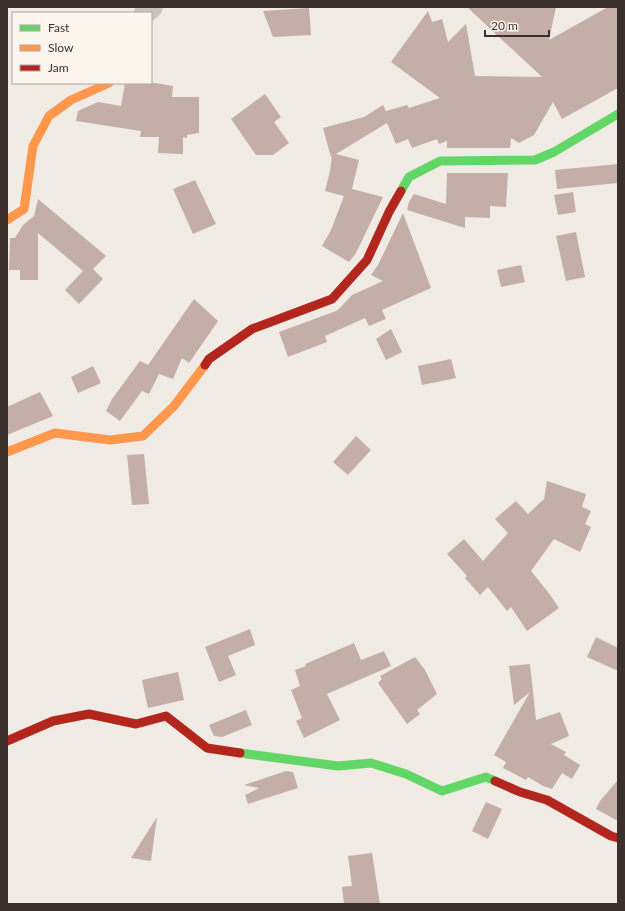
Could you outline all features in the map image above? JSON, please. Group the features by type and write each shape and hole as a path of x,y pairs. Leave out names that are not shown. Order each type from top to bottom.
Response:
{"street":[{"path":"7,220 24,209 33,146 49,116 71,100 107,84"},
{"path":"7,452 55,434 110,440 143,436 174,406 209,359 252,329 332,298 367,260 389,212 409,177 440,161 535,160 554,152 618,114"},
{"path":"7,741 53,721 89,714 136,724 166,716 207,748 338,766 370,763 406,774 442,791 486,777 520,792 547,800 611,836 618,838"}],"building":[{"path":"467,7 556,7 549,40 608,7 618,7 618,88 562,119 553,102 534,135 519,143 511,138 510,148 447,148 447,141 439,144 437,139 412,148 408,139 396,144 387,123 336,154 359,160 352,189 383,197 356,253 349,262 322,246 331,230 344,196 325,191 332,156 331,157 323,128 364,117 383,105 386,111 407,105 409,108 440,98 391,62 428,11 432,22 442,19 448,42 466,24 475,76 542,77"},
{"path":"309,8 311,35 273,37 263,11"},
{"path":"156,83 173,86 172,97 199,97 199,133 187,135 187,138 183,137 183,154 158,153 159,137 140,137 141,131 76,121 78,111 98,102 121,106 125,84"},
{"path":"265,94 281,117 274,122 289,143 273,155 256,155 231,119"},
{"path":"618,164 618,183 557,189 555,170"},
{"path":"447,173 508,173 506,207 490,206 490,218 465,217 465,228 407,210 409,202 414,194 446,204"},
{"path":"195,180 216,224 193,234 173,189"},
{"path":"573,192 576,212 558,215 554,195"},
{"path":"38,199 106,256 93,269 103,279 79,304 65,290 83,271 38,233 38,280 20,280 20,270 9,270 10,238 15,238 23,225 34,216"},
{"path":"403,213 431,288 382,310 386,319 369,326 365,318 325,336 327,342 288,357 279,332 336,311 352,295 383,281 371,275 378,265"},
{"path":"576,232 585,277 566,281 556,236"},
{"path":"521,265 525,282 501,287 497,270"},
{"path":"194,299 218,321 189,363 182,358 173,379 159,374 149,394 142,391 120,421 106,411 112,399 140,361 148,365"},
{"path":"391,329 402,352 386,360 376,339"},
{"path":"451,359 456,378 422,385 418,366"},
{"path":"93,366 101,383 78,393 71,377"},
{"path":"40,392 53,416 7,435 7,407"},
{"path":"356,436 371,450 348,475 333,462"},
{"path":"144,454 149,504 132,505 127,455"},
{"path":"547,481 586,494 582,507 591,511 585,524 591,527 580,552 554,539 531,571 559,608 527,631 511,607 507,611 488,587 480,595 465,578 467,576 447,554 464,539 483,561 508,533 495,519 516,501 528,514 544,499"},
{"path":"250,629 255,645 228,656 236,675 219,682 205,647"},
{"path":"596,637 618,648 618,671 587,657"},
{"path":"354,643 361,660 384,651 391,666 327,694 340,720 304,738 296,721 302,718 291,690 300,686 295,670 306,666 305,664"},
{"path":"415,657 425,670 437,694 417,710 420,714 407,724 378,683 382,679 380,676"},
{"path":"530,664 536,720 560,712 569,736 551,744 566,752 564,755 580,765 572,779 562,773 552,789 543,786 528,777 526,780 503,768 506,762 494,755 530,692 514,705 509,666"},
{"path":"178,672 184,700 148,708 142,680"},
{"path":"246,710 252,725 222,737 214,736 209,725"},
{"path":"286,771 293,772 298,788 248,804 245,795 259,788 244,785"},
{"path":"618,780 618,821 596,809 600,801"},
{"path":"486,802 502,809 488,839 472,831"},
{"path":"157,817 151,861 131,858"},
{"path":"372,853 380,904 344,904 342,887 352,886 348,856"}],"traffic: fast":[{"path":"401,191 409,177 440,161 535,160 554,152 618,114"},
{"path":"240,753 338,766 371,763 406,774 442,791 486,777 495,781"}],"traffic: slow":[{"path":"7,220 24,209 33,146 49,116 71,100 107,84"},
{"path":"7,452 55,433 110,440 143,436 174,406 205,365"}],"traffic: jam":[{"path":"205,365 209,359 252,329 332,299 367,260 389,212 401,191"},
{"path":"7,741 53,721 89,714 136,724 166,716 207,748 240,753"},
{"path":"495,781 520,792 547,800 611,836 618,838"}]}
